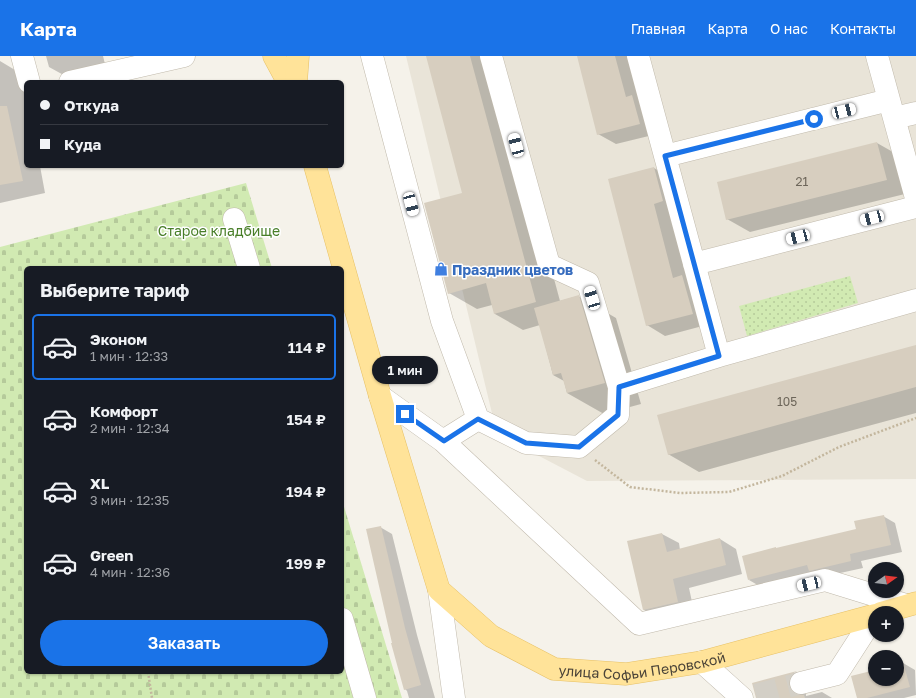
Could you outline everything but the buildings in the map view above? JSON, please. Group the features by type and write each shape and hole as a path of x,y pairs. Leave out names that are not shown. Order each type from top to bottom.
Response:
{"main road":[{"path":"274,56 287,80"},
{"path":"296,80 298,56"},
{"path":"316,168 343,266"},
{"path":"344,269 380,396 439,590"},
{"name":"улица Софьи Перовской","path":"439,590 491,636 554,669 626,674 702,662 868,617"}],"lane":[{"path":"22,56 28,80"},
{"path":"77,80 110,70 184,56"},
{"path":"372,56 442,321 478,419 526,443 579,447 618,415 619,387 588,283 549,265 491,56"},
{"path":"638,56 719,356"},
{"path":"877,56 916,198"},
{"path":"665,156 892,109 916,113"},
{"path":"694,264 916,207"},
{"path":"234,219 248,266"},
{"path":"619,387 719,356 916,300"},
{"path":"380,396 444,441 639,624 825,580 911,604"},
{"path":"444,441 478,419"},
{"path":"439,590 454,698"},
{"path":"344,626 365,698"},
{"path":"801,683 836,674 868,626"},
{"path":"702,662 748,697"}],"path":[{"path":"579,447 630,487 680,492 729,492 782,476 839,447 916,418"},
{"path":"148,674 152,698"}],"shaded area":[{"path":"406,56 916,56 916,479 587,481 497,434"}],"green space":[{"name":"Старое кладбище","path":"246,183 271,266 24,266 24,674 344,674 344,507 402,698 0,698 0,247"},
{"path":"850,276 858,303 747,336 739,306"}],"tunnel":[{"path":"756,695 801,683"}],"place":[{"name":"Праздник цветов","path":"441,269"}],"route":[{"path":"405,414 444,441 478,419 526,443 579,447 618,415 619,387 719,356 665,156 814,119"}]}
